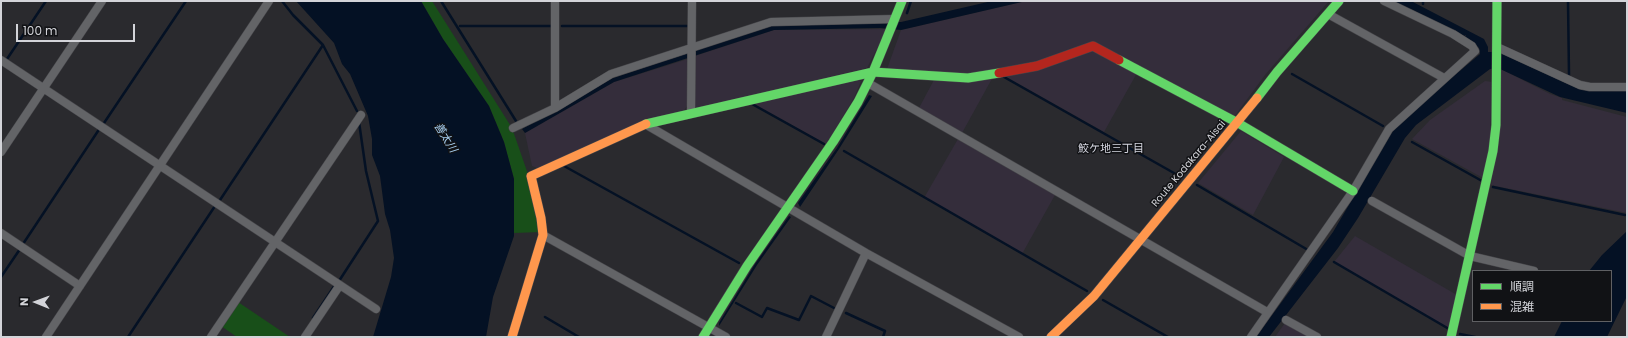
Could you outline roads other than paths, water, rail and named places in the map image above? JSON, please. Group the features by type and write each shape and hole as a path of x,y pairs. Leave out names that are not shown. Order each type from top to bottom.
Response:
{"street":[{"path":"1,152 102,1"},
{"path":"46,337 269,1"},
{"path":"555,1 555,108"},
{"path":"691,113 692,1"},
{"path":"703,337 747,266 833,142 858,102 873,72 902,1"},
{"name":"Route Kodakara-Aisai","path":"1051,337 1094,296 1142,240 1238,123 1277,72 1339,1"},
{"path":"1251,337 1267,312 1311,253 1353,191 1389,129 1444,78 1473,55 1475,51 1472,46 1453,34 1384,1"},
{"path":"1451,337 1470,256 1496,125 1497,1"},
{"path":"1328,14 1444,78"},
{"path":"513,128 555,108 611,74 692,49 771,22 894,19"},
{"path":"512,337 543,234 541,218 531,176 645,124 873,72 968,78 1037,66 1093,46 1238,123 1353,191"},
{"path":"1497,47 1580,85 1590,87 1627,86"},
{"path":"1,60 376,309"},
{"path":"868,83 1267,312"},
{"path":"211,337 361,115"},
{"path":"645,124 866,253 1019,337"},
{"path":"1372,201 1470,256 1530,270"},
{"path":"1,234 80,286"},
{"path":"543,234 726,337"},
{"path":"826,337 866,253"},
{"path":"305,337 340,285"},
{"path":"1286,320 1317,337"}],"water":[{"name":"善太川","path":"296,1 421,1 443,39 489,106 504,142 514,179 514,236 493,297 486,337 373,337 391,277 394,258 390,230 385,214 380,176 372,155 372,139 368,116 350,74 342,64 334,43"},
{"path":"992,1 1026,1 901,30 880,28 774,30 614,82 525,133 522,129 613,78 773,25 901,22"},
{"path":"1392,1 1411,1 1484,39 1488,47 1488,52 1501,52 1568,84 1580,87 1627,90 1627,113 1560,97 1498,68 1490,69 1416,125 1405,138 1358,218 1338,248 1269,337 1256,337 1333,232 1392,132 1413,110 1480,54 1479,48 1465,37 1466,35 1464,36"},
{"path":"869,95 872,96 800,207 798,203 837,148"},
{"path":"789,216 791,217 757,265 719,326 719,323 755,264"},
{"path":"1627,231 1627,296 1607,337 1554,337 1562,322 1612,322 1612,270 1590,270 1602,255"}],"waterway":[{"path":"7,59 46,1"},
{"path":"104,123 186,1"},
{"path":"282,1 293,15 323,45 357,111"},
{"path":"441,1 516,121"},
{"path":"907,13 911,1"},
{"path":"1568,1 1569,75"},
{"path":"460,26 551,26"},
{"path":"562,26 687,26"},
{"path":"220,200 323,45"},
{"path":"1292,74 1383,126"},
{"path":"1004,77 1181,177"},
{"path":"752,104 824,144"},
{"path":"339,281 378,221 366,171 359,122"},
{"path":"23,244 100,128"},
{"path":"1412,142 1482,181"},
{"path":"844,151 1087,291"},
{"path":"564,166 739,263"},
{"path":"1197,185 1308,250"},
{"path":"1493,187 1625,215"},
{"path":"128,337 215,206"},
{"path":"1,277 20,249"},
{"path":"1334,262 1449,329"},
{"path":"313,318 335,285"},
{"path":"736,303 762,317 767,308 799,320 811,296 834,308"},
{"path":"1103,300 1168,337"},
{"path":"846,313 885,331 883,337"},
{"path":"545,317 579,337"},
{"path":"1460,334 1475,337"}],"district":[{"name":"鮫ケ地三丁目","path":"1111,149"}]}
